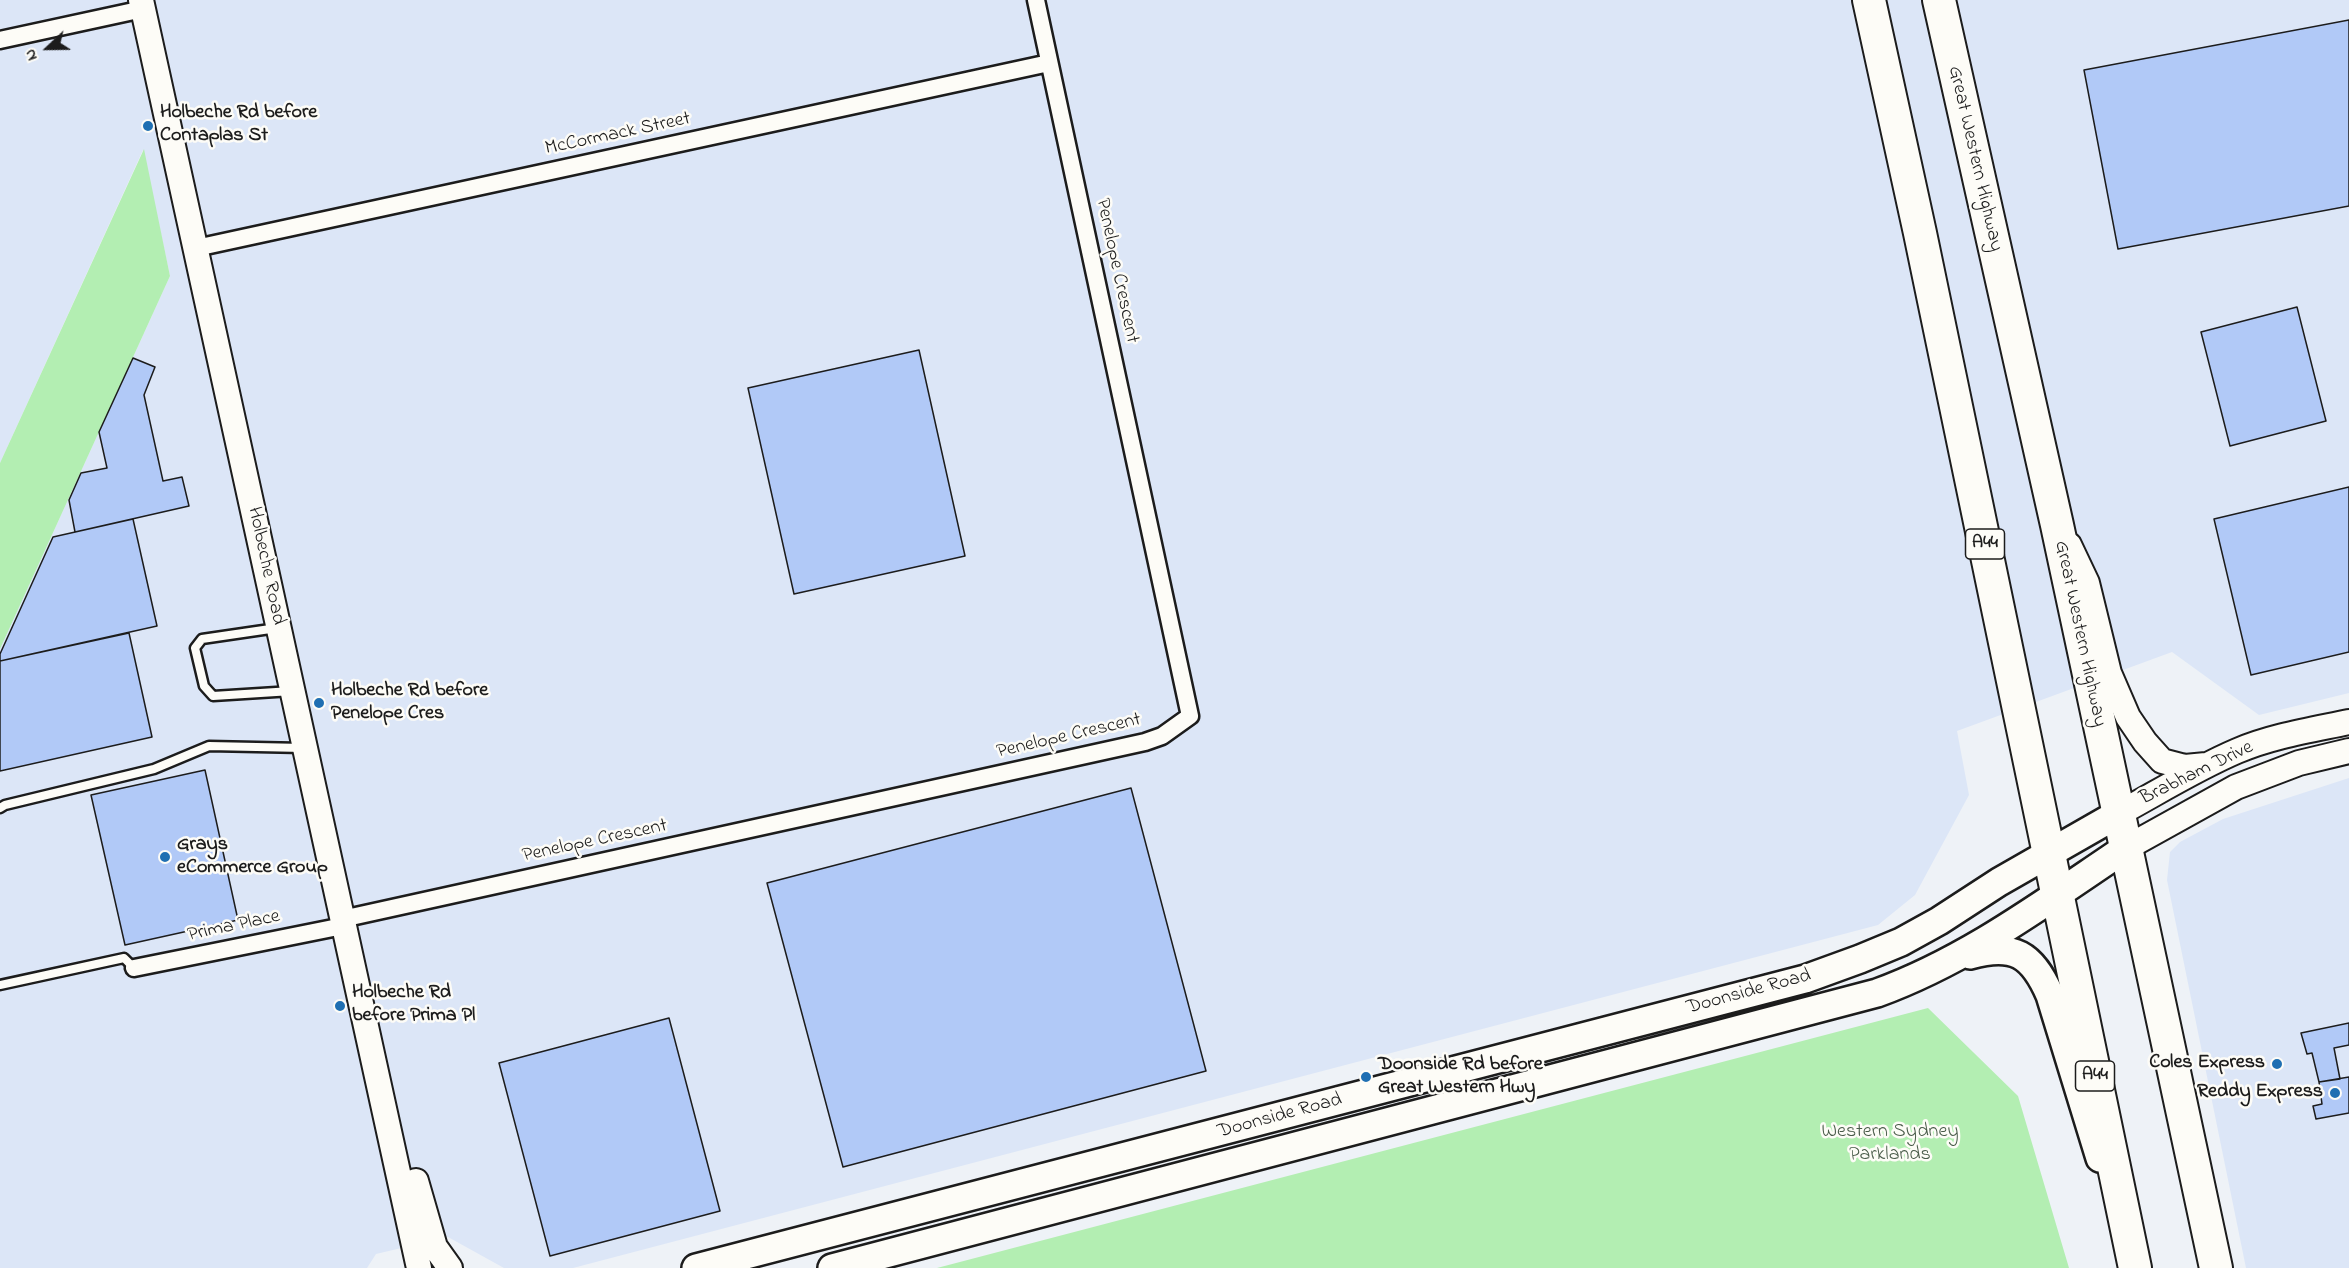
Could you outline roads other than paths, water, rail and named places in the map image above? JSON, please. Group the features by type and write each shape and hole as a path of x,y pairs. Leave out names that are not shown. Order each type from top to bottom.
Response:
{"highway":[{"name":"A44","path":"1869,0 1923,245 2135,1263"},
{"name":"Great Western Highway","path":"1939,0 2057,525 2216,1268"}],"main road":[{"name":"Doonside Road","path":"696,1268 1806,979 1901,942 2118,814"},
{"name":"Doonside Road","path":"832,1268 1876,993 1911,981 1958,958 2126,848"},
{"path":"1958,958 2006,949 2025,959 2042,975 2050,994 2112,1200 2135,1263"}],"street":[{"name":"Penelope Crescent","path":"342,923 1145,742 1162,736 1190,716 1036,0"},
{"path":"0,40 142,4"},
{"name":"Holbeche Road","path":"142,4 419,1268"},
{"name":"McCormack Street","path":"196,248 1049,63"},
{"path":"2057,525 2078,561 2087,582 2109,673 2128,717 2162,761 2185,766 2206,765"},
{"name":"Brabham Drive","path":"2118,814 2206,765 2238,751 2272,739 2349,722"},
{"name":"Brabham Drive","path":"2126,848 2236,787 2299,763 2349,751"},
{"name":"Prima Place","path":"134,969 342,923"},
{"name":"Holbeche Road","path":"390,1131 415,1176 435,1247 450,1268"}],"lane":[{"path":"278,628 202,639 195,648 204,686 213,696 292,691"},
{"path":"0,808 62,790 154,769 209,746 304,748"},
{"path":"1,982 124,958 134,969"}],"place":[{"name":"Holbeche Rd before Contaplas St","path":"148,126"},
{"name":"Holbeche Rd before Penelope Cres","path":"319,703"},
{"name":"Grays eCommerce Group","path":"165,857"},
{"name":"Holbeche Rd before Prima Pl","path":"340,1006"},
{"name":"Coles Express","path":"2277,1064"},
{"name":"Doonside Rd before Great Western Hwy","path":"1366,1077"},
{"name":"Reddy Express","path":"2335,1093"}],"park label":[{"name":"Western Sydney Parklands","path":"1890,1144"}]}
